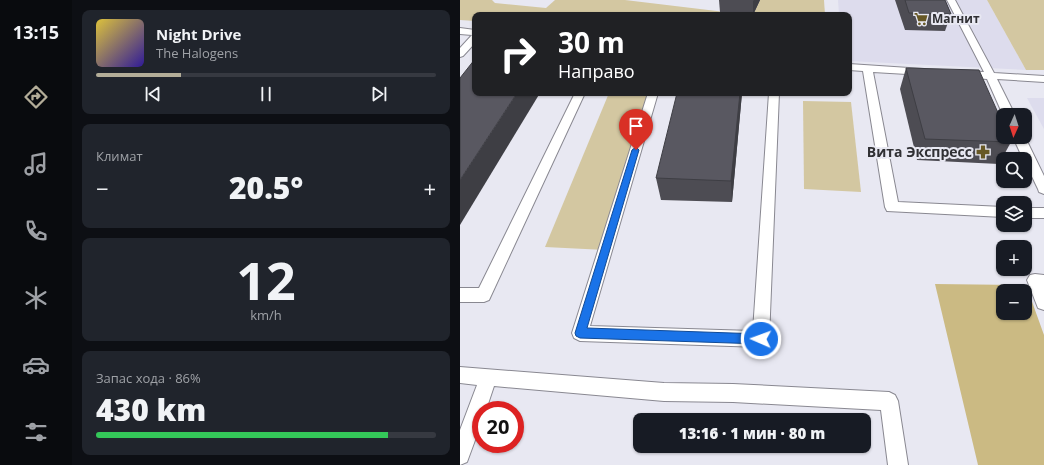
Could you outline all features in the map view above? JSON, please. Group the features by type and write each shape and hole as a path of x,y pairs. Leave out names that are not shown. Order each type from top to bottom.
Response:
{"lane":[{"path":"951,0 991,76 1006,108"},
{"path":"460,31 472,33"},
{"path":"460,54 472,40"},
{"path":"852,68 937,73"},
{"path":"868,68 892,207 996,212"},
{"path":"952,74 1044,79"},
{"path":"460,295 484,295 579,96"},
{"path":"652,96 580,333 761,339 774,96"},
{"path":"1023,144 1044,189"},
{"path":"1032,213 1044,214"},
{"path":"1044,281 1035,280 1044,303"},
{"path":"460,374 664,392 733,393 889,401 898,465"},
{"path":"460,455 489,377"}],"shaded area":[{"path":"460,0 492,0 495,3 546,8 555,0 625,0 725,12 472,12 472,21 460,20"},
{"path":"760,0 824,0 825,12 754,12"},
{"path":"838,0 987,0 1026,70 852,61 852,12 839,12"},
{"path":"987,0 1044,0 1044,70 1026,70"},
{"path":"608,96 652,96 605,250 545,247"},
{"path":"1027,98 1044,98 1044,129"},
{"path":"803,101 851,102 861,192 804,189"},
{"path":"935,284 996,285 996,320 1032,320 1032,302 1044,335 1044,465 978,465"}],"building":[{"path":"905,0 945,0 951,14 909,13"},
{"path":"472,63 472,96 515,96 460,180 460,78"},
{"path":"906,68 979,70 996,108 996,141 925,139"},
{"path":"676,96 740,96 731,181 656,178"}],"place":[{"name":"Магнит","path":"921,19"},
{"name":"Вита Экспресс","path":"983,152"}],"route":[{"path":"636,150 580,333 761,339"}]}
